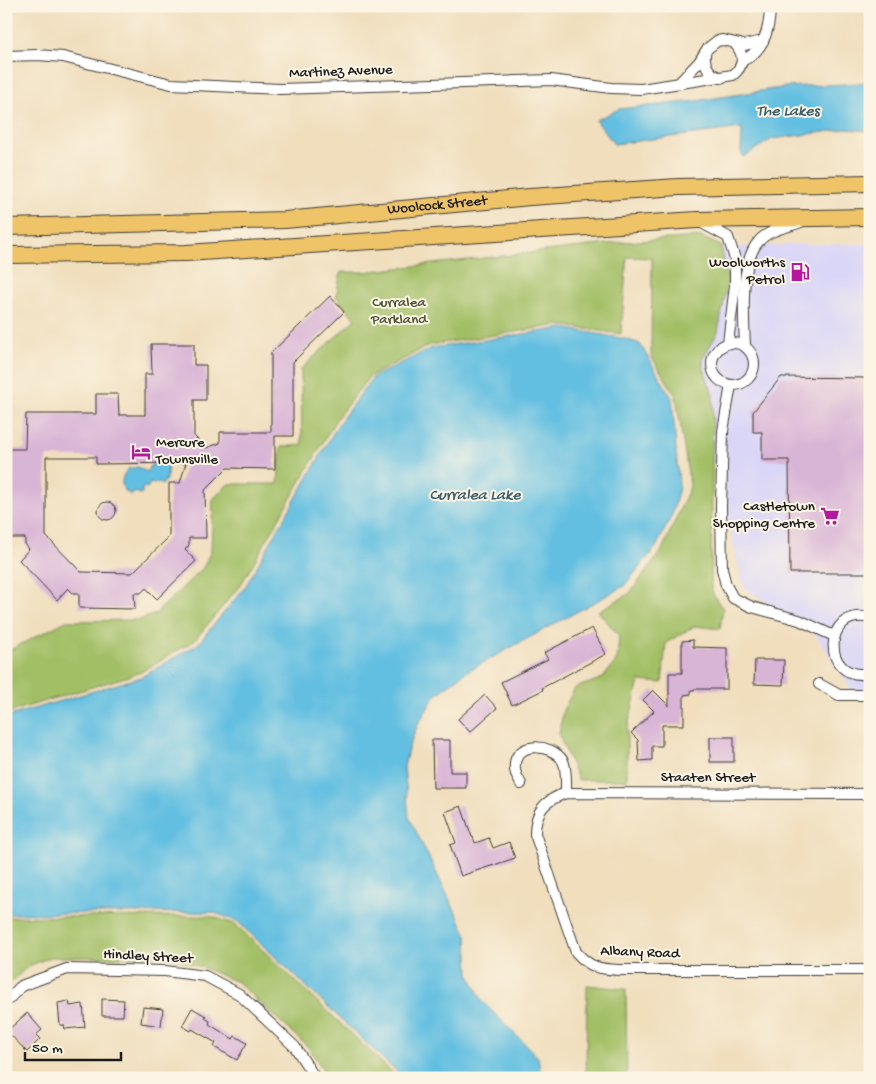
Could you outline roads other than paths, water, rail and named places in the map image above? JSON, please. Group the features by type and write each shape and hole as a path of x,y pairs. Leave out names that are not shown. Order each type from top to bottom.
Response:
{"main road":[{"name":"Woolcock Street","path":"6,226 285,220 530,196 678,187 870,182"},
{"name":"Woolcock Street","path":"6,255 186,253 697,220 870,216"}],"street":[{"name":"Martinez Avenue","path":"6,56 38,55 63,57 171,84 224,87 280,89 551,80 611,88 641,89 733,76 741,66 742,61 752,56 758,50 767,32 770,6"},
{"path":"679,83 712,44 717,41 724,40 744,45 762,41"},
{"path":"735,44 742,54 742,61"},
{"path":"705,54 704,60 710,72 721,78"},
{"path":"745,346 744,307 746,274 754,248 760,239 816,216"},
{"path":"697,220 728,237 735,259 735,285 728,343"},
{"path":"728,343 745,346 754,360 752,373 743,382 731,384 724,382 718,378 712,365 716,351 728,343"},
{"path":"731,384 723,430 721,506 722,569 726,585 733,598 752,607 799,620 834,636"},
{"path":"870,618 854,617 845,622 834,636 832,646 834,656 842,667 850,672 870,673"},
{"path":"819,684 839,695 870,696"},
{"path":"521,784 514,770 516,757 524,750 538,746 554,751 564,763 566,793"},
{"name":"Staaten Street","path":"548,801 566,793 870,794"},
{"name":"Albany Road","path":"548,801 540,811 535,822 535,834 576,952 592,966 619,970 870,970"},
{"name":"Hindley Street","path":"6,1002 22,986 67,969 165,971 205,976 239,994 295,1047 315,1078"}],"water":[{"name":"The Lakes","path":"870,75 870,131 846,129 772,139 743,157 741,151 742,128 614,144 596,120 619,109 696,101 786,87 863,83"},
{"name":"Curralea Lake","path":"563,328 626,339 640,344 672,398 679,487 672,515 656,547 624,586 464,673 435,696 418,724 408,749 404,767 409,817 467,935 469,973 482,1001 538,1057 541,1078 400,1078 397,1072 237,921 212,912 6,914 6,717 141,677 198,644 245,587 339,423 373,377 432,348"},
{"path":"164,463 167,466 167,476 162,485 159,482 150,483 147,488 144,487 142,489 140,494 136,492 131,495 124,490 122,480 128,469 138,467 147,472 151,465"}],"place":[{"name":"Woolworths Petrol","path":"800,272"},
{"name":"Mercure Townsville","path":"141,452"},
{"name":"Castletown Shopping Centre","path":"830,516"}],"park label":[{"name":"Curralea Parkland","path":"399,312"}]}
